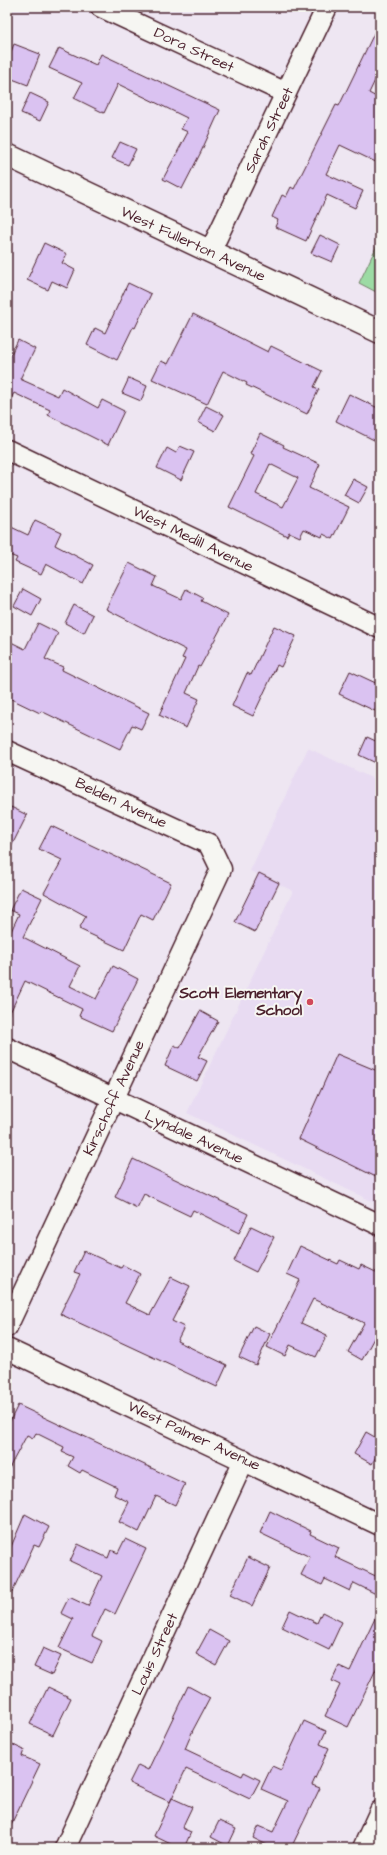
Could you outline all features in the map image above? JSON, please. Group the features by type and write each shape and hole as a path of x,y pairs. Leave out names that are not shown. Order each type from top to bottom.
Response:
{"street":[{"name":"Dora Street","path":"101,7 286,93"},
{"name":"Sarah Street","path":"210,252 326,7"},
{"name":"West Fullerton Avenue","path":"7,155 380,332"},
{"name":"West Medill Avenue","path":"7,450 380,628"},
{"name":"Belden Avenue","path":"7,750 209,844 221,869"},
{"name":"Kirschoff Avenue","path":"7,1327 221,869"},
{"name":"Lyndale Avenue","path":"7,1048 380,1225"},
{"name":"West Palmer Avenue","path":"7,1349 380,1525"},
{"name":"Louis Street","path":"65,1848 244,1460"},
{"path":"363,1848 380,1810"}],"shaded area":[{"name":"Scott Elementary School","path":"308,748 380,782 380,1205 187,1113 293,891 250,871"}],"green space":[{"path":"380,239 380,294 359,283"}],"building":[{"path":"380,21 380,70 369,93 380,99 380,164 340,145 326,174 363,191 355,208 327,195 306,241 275,227 278,220 272,217 282,195 286,197 291,187 294,189 336,105 339,106"},
{"path":"14,44 40,54 28,85 7,77 7,62"},
{"path":"59,48 96,65 101,54 220,110 182,189 163,179 188,132 181,129 187,118 118,84 104,113 74,98 82,83 49,68"},
{"path":"30,93 49,102 40,121 21,113"},
{"path":"120,142 136,149 128,165 112,158"},
{"path":"320,235 340,245 332,262 311,253"},
{"path":"44,243 67,254 62,263 75,270 67,288 52,281 48,290 27,280"},
{"path":"128,283 151,294 135,328 133,327 117,360 87,345 95,328 105,333"},
{"path":"193,314 268,352 271,346 322,371 314,387 319,389 307,414 246,385 247,383 223,371 207,404 152,379 161,361 168,364"},
{"path":"18,340 35,349 20,379 58,396 62,388 98,408 102,400 124,411 108,445 48,415 50,410 14,393 7,406 7,362"},
{"path":"129,378 147,386 141,401 122,393"},
{"path":"349,394 380,409 380,443 336,421"},
{"path":"206,406 224,415 215,431 198,422"},
{"path":"260,433 284,445 283,447 320,464 309,488 349,507 333,539 323,534 322,537 304,529 300,537 289,532 287,536 229,507 254,456 250,454","holes":["270,464 298,478 283,507 256,494"]},
{"path":"180,446 194,452 181,480 157,468 167,448 176,453"},
{"path":"353,479 368,487 359,503 344,495"},
{"path":"35,520 61,532 55,545 93,565 83,584 46,564 41,574 15,562 17,558 7,554 7,525 28,535"},
{"path":"129,563 157,577 153,586 181,599 186,589 203,598 201,601 228,615 200,667 198,666 186,693 199,699 186,728 159,715 185,659 182,658 186,650 106,609"},
{"path":"23,589 41,599 32,616 14,606"},
{"path":"74,605 93,615 84,633 65,623"},
{"path":"38,623 58,633 45,659 63,667 62,670 149,713 141,729 132,725 120,749 41,711 40,713 7,697 7,640 25,649"},
{"path":"274,626 296,636 281,667 277,665 253,716 232,706 247,673 251,675"},
{"path":"350,671 380,685 380,701 375,711 339,694"},
{"path":"367,737 380,743 380,753 376,763 359,755"},
{"path":"11,807 27,815 7,855 7,814"},
{"path":"51,826 171,883 153,920 141,914 124,950 79,929 86,916 44,893 62,860 39,849"},
{"path":"259,873 279,883 255,932 235,922"},
{"path":"21,888 42,898 23,937 80,966 70,986 96,999 113,966 138,979 112,1031 79,1016 82,1009 25,981 7,1019 7,940 19,914 10,910"},
{"path":"200,1011 218,1021 198,1057 207,1061 197,1081 165,1066 174,1045 180,1048"},
{"path":"337,1054 380,1072 380,1179 299,1139"},
{"path":"133,1159 248,1214 239,1233 193,1210 190,1216 144,1194 137,1208 115,1197"},
{"path":"251,1226 274,1237 256,1272 234,1261"},
{"path":"300,1246 338,1264 340,1260 359,1269 361,1265 380,1274 380,1327 362,1360 348,1352 364,1323 313,1299 301,1323 327,1335 316,1357 290,1345 285,1356 267,1347 300,1280 287,1274"},
{"path":"84,1251 121,1268 123,1265 140,1274 125,1303 150,1315 171,1277 190,1286 172,1321 184,1327 177,1341 227,1365 217,1387 60,1314 80,1274 74,1272"},
{"path":"254,1326 270,1334 256,1365 239,1357"},
{"path":"18,1405 185,1484 175,1505 156,1496 139,1532 119,1522 129,1502 114,1495 117,1487 82,1470 80,1473 68,1466 73,1457 62,1452 64,1447 36,1433 33,1438 27,1435 7,1472 7,1427"},
{"path":"366,1432 380,1440 380,1449 372,1464 354,1454"},
{"path":"270,1511 311,1531 310,1534 339,1548 335,1557 380,1578 380,1596 354,1583 350,1591 325,1579 322,1585 301,1575 310,1557 260,1533"},
{"path":"25,1514 49,1527 39,1547 34,1545 7,1603 7,1556"},
{"path":"125,1539 146,1549 115,1614 105,1609 92,1636 102,1641 92,1663 59,1648 73,1619 61,1613 69,1597 88,1606 102,1576 70,1561 78,1544 108,1558 111,1550 118,1553"},
{"path":"248,1557 270,1568 252,1606 230,1595"},
{"path":"380,1608 380,1661 348,1727 325,1716 340,1685 332,1681 339,1666 350,1671"},
{"path":"290,1610 317,1623 322,1612 342,1622 329,1650 282,1627"},
{"path":"209,1630 229,1641 216,1665 196,1654"},
{"path":"43,1648 61,1656 52,1675 34,1667"},
{"path":"188,1686 210,1698 185,1749 242,1776 244,1772 260,1780 250,1799 186,1769 170,1802 129,1783 138,1765 148,1770"},
{"path":"48,1687 71,1698 53,1735 30,1724"},
{"path":"304,1721 326,1731 320,1744 329,1748 312,1785 320,1788 291,1848 273,1848 253,1838 259,1826 273,1832 288,1801 261,1789 272,1766 281,1770"},
{"path":"7,1742 24,1750 22,1756 40,1764 7,1833"},
{"path":"172,1798 192,1807 182,1828 191,1832 184,1848 179,1848 154,1836"},
{"path":"219,1821 236,1829 228,1846 211,1837"}],"place":[{"name":"Scott Elementary School","path":"310,1002"}]}
